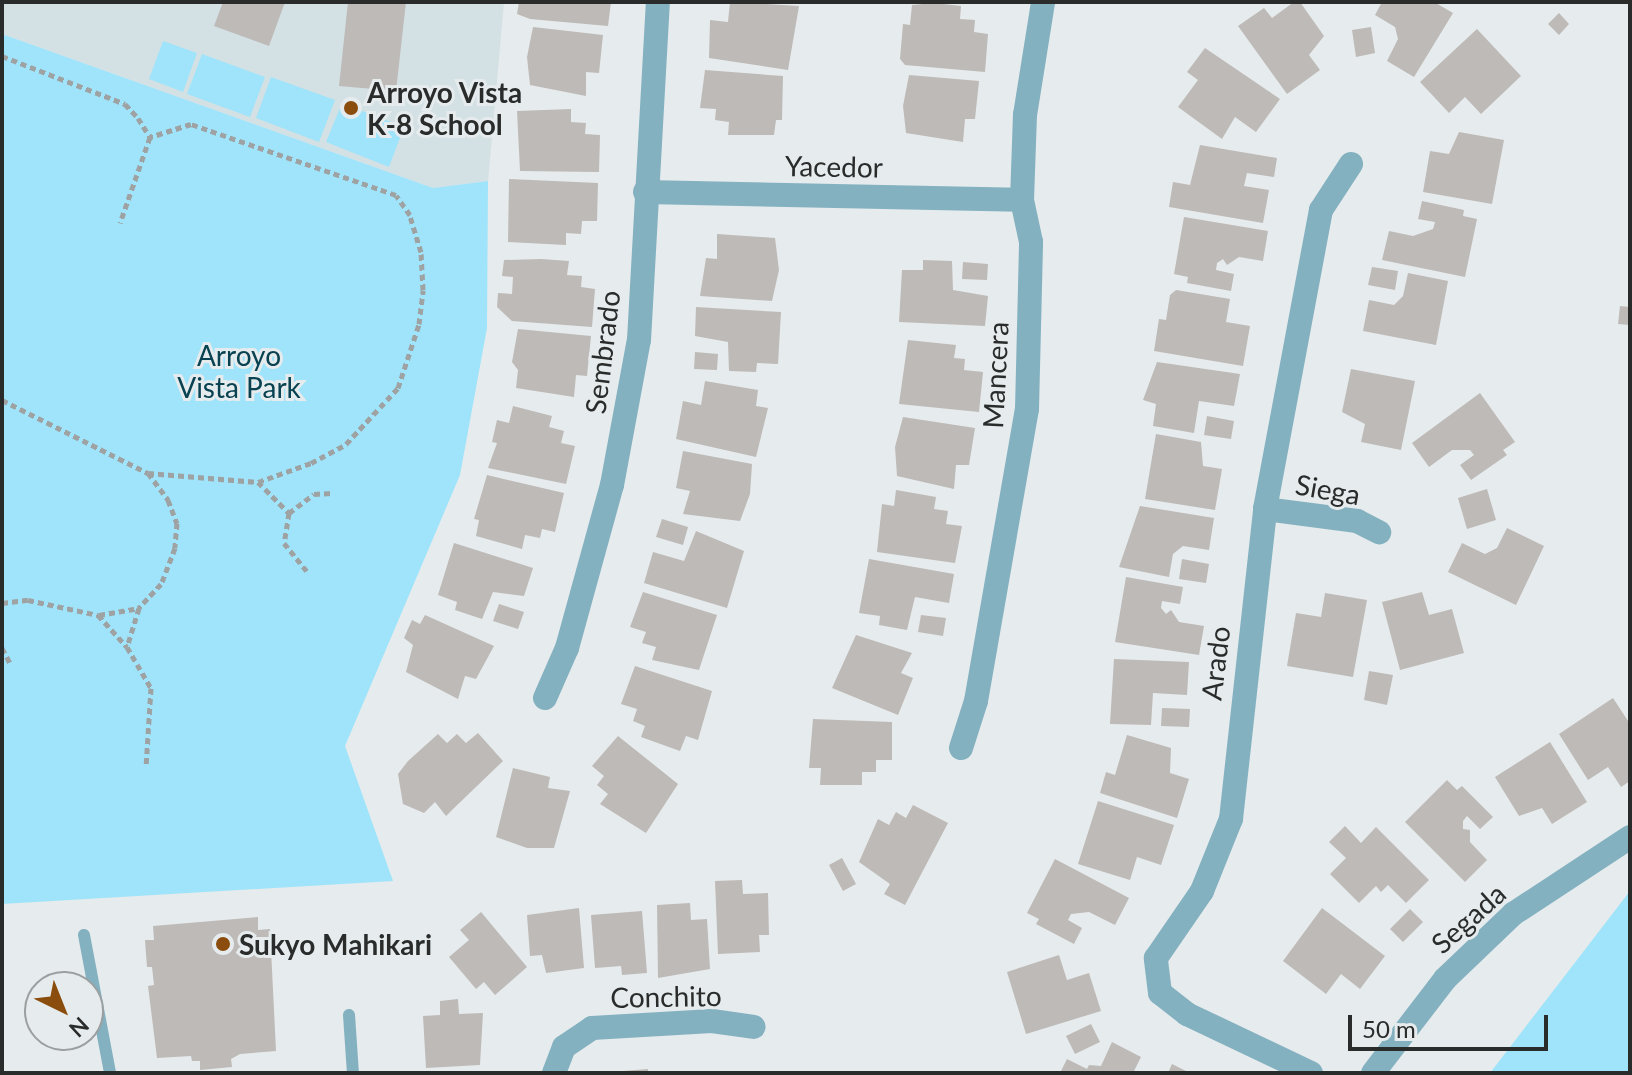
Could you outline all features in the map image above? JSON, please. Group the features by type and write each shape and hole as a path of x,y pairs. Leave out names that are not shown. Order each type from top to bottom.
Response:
{"street":[{"name":"Sembrado","path":"545,698 567,648 612,485 639,340 658,2"},
{"name":"Mancera","path":"961,748 976,701 1027,409 1031,242 1022,200 1025,115 1043,2"},
{"name":"Arado","path":"1311,1073 1187,1014 1160,993 1156,958 1202,891 1231,819 1265,509 1321,210 1351,164"},
{"name":"Yacedor","path":"645,192 1022,200"},
{"name":"Siega","path":"1265,509 1357,521 1379,532"},
{"name":"Segada","path":"1373,1073 1445,979 1513,914 1630,837"},
{"name":"Conchito","path":"554,1073 564,1047 592,1028 712,1021 754,1027"}],"lane":[{"path":"84,935 110,1073"},
{"path":"349,1015 353,1073"}],"path":[{"path":"2,56 125,104 150,137"},
{"path":"2,400 148,473 258,482 346,444 398,388 419,324 423,290 421,252 410,215 396,195 370,182 191,124 150,137"},
{"path":"120,223 150,137"},
{"path":"127,647 139,608 161,584 175,548 177,523 148,473"},
{"path":"258,482 289,513"},
{"path":"307,571 284,543 289,513 314,494 332,493"},
{"path":"2,603 28,600 98,615 139,608"},
{"path":"98,615 127,647 151,688 146,767"},
{"path":"2,648 10,663"}],"shaded area":[{"name":"Arroyo Vista K-8 School","path":"2,2 504,2 488,181 433,188 2,34"}],"green space":[{"name":"Arroyo Vista Park","path":"2,34 433,188 488,181 487,328 460,475 345,746 393,881 2,904"},
{"path":"163,41 197,53 183,92 149,79"},
{"path":"202,54 265,77 250,117 187,94"},
{"path":"271,77 335,100 319,142 256,118"},
{"path":"342,103 404,127 389,167 326,142"},
{"path":"1630,891 1630,1073 1490,1073"}],"building":[{"path":"223,2 285,2 269,46 214,26"},
{"path":"348,2 406,2 396,91 339,86"},
{"path":"519,2 611,2 608,26 530,19 517,14"},
{"path":"730,2 799,6 788,70 709,58 710,20 728,22"},
{"path":"1294,2 1300,2 1324,36 1309,55 1320,70 1287,94 1238,26 1264,8 1272,18"},
{"path":"1382,2 1434,2 1453,13 1414,77 1387,61 1398,39 1395,27 1375,15"},
{"path":"934,3 961,6 960,19 975,20 974,32 988,34 985,72 905,65 900,59 903,24 910,25 912,5"},
{"path":"1559,13 1569,24 1559,35 1548,24"},
{"path":"533,27 603,35 599,73 586,72 586,96 530,85 527,57"},
{"path":"1371,27 1375,53 1356,57 1352,30"},
{"path":"1477,29 1521,76 1481,114 1465,97 1449,113 1420,82"},
{"path":"1205,48 1280,99 1256,132 1235,117 1222,139 1178,107 1198,80 1187,72"},
{"path":"705,70 783,76 782,120 776,120 774,135 728,135 729,122 715,120 716,109 700,108"},
{"path":"909,75 979,81 975,119 965,119 963,142 906,133 903,106"},
{"path":"571,109 571,122 586,123 585,134 600,135 599,172 520,171 517,111"},
{"path":"1459,132 1504,140 1492,204 1423,192 1430,151 1449,154"},
{"path":"1200,145 1277,158 1274,177 1247,173 1244,186 1269,190 1263,223 1169,207 1173,182 1190,185"},
{"path":"509,179 598,183 597,221 582,221 581,234 566,233 566,245 508,242"},
{"path":"1422,201 1464,210 1463,216 1477,219 1465,277 1382,260 1389,231 1413,236 1433,229 1435,222 1418,219"},
{"path":"1184,217 1268,231 1263,261 1239,257 1227,265 1223,259 1217,263 1216,270 1234,274 1231,291 1187,283 1188,277 1174,274"},
{"path":"717,234 775,238 779,270 772,301 700,296 706,258 717,259"},
{"path":"504,260 569,261 567,275 582,276 581,287 595,289 592,327 512,321 497,307 498,293 512,294 513,277 502,276"},
{"path":"923,260 952,261 953,290 988,296 985,326 899,322 902,270 923,270"},
{"path":"963,262 988,264 987,280 962,279"},
{"path":"1372,267 1398,271 1395,290 1368,285"},
{"path":"1408,273 1448,281 1436,345 1363,331 1369,300 1394,305 1403,296"},
{"path":"1176,290 1230,299 1226,322 1250,326 1243,366 1154,351 1159,319 1166,320 1170,295"},
{"path":"1620,306 1630,307 1630,325 1618,324"},
{"path":"696,307 781,312 778,364 757,363 756,372 729,371 728,342 695,336"},
{"path":"518,329 591,336 587,376 576,375 574,397 516,388 518,370 512,362"},
{"path":"908,340 956,345 954,358 965,359 964,370 983,372 979,412 899,404"},
{"path":"695,352 718,354 717,370 694,369"},
{"path":"1157,362 1240,374 1234,406 1199,401 1194,433 1153,426 1156,404 1143,400"},
{"path":"1351,369 1415,381 1401,450 1361,442 1365,424 1342,412"},
{"path":"705,381 758,390 756,406 768,408 756,457 676,439 683,401 701,405"},
{"path":"1480,393 1515,442 1503,450 1507,455 1471,480 1460,465 1474,455 1470,450 1452,450 1429,467 1412,443"},
{"path":"513,406 552,416 549,427 564,431 561,443 575,446 566,484 488,468 497,443 492,442 497,420 509,423"},
{"path":"1207,416 1234,421 1231,439 1204,435"},
{"path":"903,417 975,428 969,465 956,465 954,489 897,476 895,447"},
{"path":"1156,434 1201,442 1203,466 1222,469 1215,510 1145,499"},
{"path":"683,451 752,464 750,494 740,521 683,514 690,491 676,488"},
{"path":"487,475 564,493 555,532 542,529 540,538 525,535 522,549 476,536 479,520 474,519"},
{"path":"1487,489 1496,520 1467,529 1458,498"},
{"path":"896,490 936,497 934,509 948,511 946,524 962,526 955,563 877,552 882,504 894,506"},
{"path":"1140,506 1214,518 1209,550 1183,546 1173,554 1169,577 1119,567"},
{"path":"662,519 688,527 683,545 656,537"},
{"path":"1507,528 1544,546 1516,605 1448,572 1462,543 1485,554 1497,548"},
{"path":"696,531 744,551 727,608 644,583 653,552 684,561"},
{"path":"454,543 533,568 524,596 493,592 482,619 455,610 457,602 438,595"},
{"path":"869,559 954,574 949,603 915,597 907,630 879,625 880,616 859,613"},
{"path":"1182,559 1209,564 1206,583 1179,579"},
{"path":"1126,577 1183,587 1180,604 1162,601 1161,608 1166,614 1171,610 1179,622 1204,626 1199,655 1115,642"},
{"path":"643,592 717,615 699,670 652,660 656,647 642,643 646,632 630,627"},
{"path":"1422,592 1429,615 1452,609 1464,653 1400,670 1382,602"},
{"path":"1325,593 1367,600 1353,677 1287,666 1296,613 1321,617"},
{"path":"499,604 524,612 518,629 493,621"},
{"path":"425,615 494,646 476,679 465,676 458,699 406,672 413,645 404,638 412,620 420,624"},
{"path":"921,615 946,618 943,636 918,632"},
{"path":"856,635 912,653 901,673 913,678 898,715 832,688"},
{"path":"1114,659 1189,662 1187,695 1153,693 1151,725 1110,724"},
{"path":"635,666 712,691 698,740 686,736 680,751 641,737 645,726 633,721 637,709 621,704"},
{"path":"1369,671 1393,675 1387,705 1364,700"},
{"path":"1613,698 1630,724 1630,781 1621,787 1608,767 1588,780 1559,734"},
{"path":"1162,708 1190,709 1189,727 1161,726"},
{"path":"813,719 892,722 892,760 876,760 876,772 862,772 862,785 820,785 821,768 809,768"},
{"path":"478,733 503,761 446,816 435,802 424,813 403,804 398,774 408,761 438,734 447,743 457,734 466,743"},
{"path":"1127,735 1171,748 1170,773 1189,779 1177,818 1100,793 1106,772 1115,775"},
{"path":"618,736 678,784 646,833 600,804 608,794 597,785 604,776 592,766"},
{"path":"1550,742 1587,802 1552,824 1542,808 1519,816 1495,777"},
{"path":"513,768 550,777 548,788 570,791 554,848 527,848 496,837"},
{"path":"1447,780 1457,790 1462,786 1493,817 1480,829 1467,816 1463,821 1463,829 1470,830 1470,842 1487,860 1465,882 1405,822"},
{"path":"1098,801 1174,825 1161,865 1137,857 1130,880 1078,864"},
{"path":"913,805 948,823 905,905 884,894 890,884 859,862 878,819 889,825 896,812 906,818"},
{"path":"1345,826 1361,843 1376,827 1429,880 1406,903 1388,885 1381,892 1376,886 1359,903 1330,874 1346,858 1329,842"},
{"path":"842,858 856,884 843,891 829,865"},
{"path":"1055,859 1129,898 1115,925 1089,912 1071,914 1068,920 1082,928 1074,944 1036,924 1039,919 1027,913"},
{"path":"742,880 743,894 768,893 769,935 759,935 760,952 718,954 715,881"},
{"path":"690,903 691,920 707,919 710,969 658,978 657,905"},
{"path":"579,908 584,968 546,973 542,955 530,956 527,915"},
{"path":"1322,908 1385,956 1360,989 1341,974 1326,994 1283,961"},
{"path":"1410,909 1423,922 1403,942 1390,929"},
{"path":"642,911 647,973 622,975 621,966 595,968 591,915"},
{"path":"481,912 527,967 495,995 484,982 476,989 449,957 469,940 460,930"},
{"path":"258,917 258,930 270,929 276,1051 240,1054 231,1059 232,1067 200,1070 200,1061 192,1061 191,1056 157,1058 148,986 154,985 152,967 147,967 145,940 154,940 153,926"},
{"path":"1059,955 1067,980 1089,973 1101,1011 1026,1034 1007,972"},
{"path":"458,999 459,1014 483,1013 480,1065 426,1068 423,1016 440,1015 440,1001"},
{"path":"1091,1024 1100,1042 1075,1054 1066,1036"},
{"path":"1112,1042 1141,1057 1133,1073 1060,1073 1067,1059 1087,1069 1089,1065 1101,1066"},
{"path":"1172,1064 1190,1073 1168,1073"},
{"path":"648,1069 648,1073 623,1073 623,1071"}],"place":[{"name":"Arroyo Vista K-8 School","path":"351,108"},
{"name":"Sukyo Mahikari","path":"223,944"}]}
